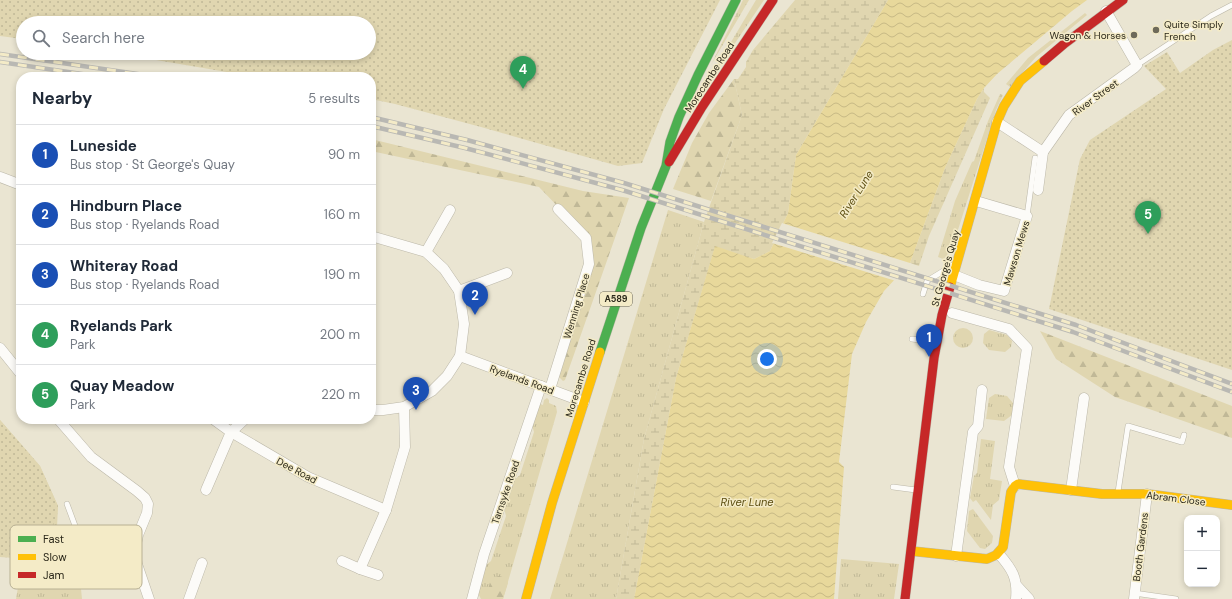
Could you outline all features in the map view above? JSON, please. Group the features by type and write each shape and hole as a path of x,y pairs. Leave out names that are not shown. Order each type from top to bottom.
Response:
{"street":[{"name":"Morecambe Road","path":"666,166 670,142 679,117 698,75 736,0"},
{"name":"Morecambe Road","path":"526,599 552,502 618,294 641,228 666,166 720,79 773,0"},
{"name":"St George's Quay","path":"905,599 937,342 942,315 976,201 997,122 1004,106 1020,81 1064,44 1106,11 1123,0"},
{"path":"1106,11 1137,65"},
{"name":"River Street","path":"1038,190 1039,155 1069,115 1137,65"},
{"path":"997,122 1039,155"},
{"path":"0,177 16,183"},
{"name":"Mawson Mews","path":"954,275 979,285 1004,291 1027,216 976,201"},
{"name":"Wenning Place","path":"545,388 589,264 586,238 558,209"},
{"path":"426,252 450,210"},
{"path":"376,237 426,252 444,270 459,291 464,324 460,356 447,376 432,391 404,407 376,410"},
{"path":"459,291 507,273"},
{"path":"911,551 987,559 993,558 999,554 1004,542 1010,497 1012,488 1015,486 1010,467 1027,348 1009,329 952,313"},
{"path":"0,348 16,368"},
{"name":"Ryelands Road","path":"460,356 584,402"},
{"name":"Tarnsyke Road","path":"472,599 484,554 545,388"},
{"path":"956,556 973,432 978,426 982,390"},
{"path":"1071,490 1084,398"},
{"path":"360,568 386,510 405,447 404,407"},
{"path":"62,424 90,457 145,498 148,508 142,525"},
{"name":"Dee Road","path":"220,424 230,432 308,477 386,510"},
{"path":"206,490 230,432 239,424"},
{"name":"Abram Close","path":"1015,486 1018,484 1025,484 1118,495 1147,494 1232,505"},
{"name":"Booth Gardens","path":"1134,596 1147,494"},
{"path":"999,554 1013,572 1017,586 1016,599"},
{"path":"342,561 378,575"},
{"path":"189,599 202,563"},
{"path":"142,579 149,599"},
{"path":"1017,586 1029,599"}],"lane":[{"path":"1137,65 1211,16 1232,4"},
{"path":"1027,216 1039,155"},
{"path":"923,294 927,281 958,262"},
{"path":"912,339 937,342"},
{"path":"1118,495 1128,426 1182,442 1184,435"},
{"path":"893,487 918,491"},
{"path":"67,504 75,525"},
{"path":"1134,596 1176,599"}],"green space":[{"path":"0,0 720,0 664,109 642,163 618,166 481,127 376,100 376,72 227,72 156,60 376,60 376,16 16,16 16,38 0,36"},
{"path":"743,0 749,0 711,65"},
{"path":"756,0 764,0 717,70 715,69"},
{"path":"795,0 888,0 796,155 788,213 770,251 754,259 715,247 676,378 634,599 616,599 644,439 704,222 742,115 734,79 738,79 746,67 746,62 753,50"},
{"path":"1085,13 1087,15 1036,57 1010,87 1006,84 1028,58"},
{"path":"1232,40 1232,370 1049,309 1080,159 1090,140 1166,89 1144,66 1167,52 1180,73 1213,50"},
{"path":"734,79 742,115 711,201 673,189 692,143 709,113"},
{"path":"984,88 984,92 990,98 929,236 919,266 910,263 945,168 977,99"},
{"path":"1000,94 1003,95 996,110 957,233 954,233 947,256 943,259 938,257 955,201 972,162 974,161 988,121"},
{"path":"376,140 583,191 629,198 565,380 563,381 559,377 593,262 589,239 539,187 376,152"},
{"path":"668,210 704,222 644,439 616,599 550,599"},
{"path":"963,328 970,331 973,338 970,345 963,348 956,345 953,338 956,331"},
{"path":"989,330 1007,335 1012,341 1011,347 1005,352 989,350 983,343 984,334"},
{"path":"1040,331 1232,406 1232,438 1115,397 1056,359"},
{"path":"995,394 1007,396 1013,403 1012,415 1004,421 986,419 989,398"},
{"path":"547,398 549,403 556,406 557,412 503,599 481,599 478,593 485,566 491,561 506,516 504,508 513,481 520,475 534,432 532,425 540,404 543,405 544,400"},
{"path":"0,420 40,466 58,506 57,525 10,525 10,557 0,557"},
{"path":"0,420 40,466 58,506 57,515 53,525 10,525 10,557 0,557"},
{"path":"981,439 995,441 990,479 1002,481 999,500 993,505 991,520 976,500 973,502 970,498 974,476 977,473"},
{"path":"973,509 993,536 992,543 985,549 980,548 967,531 969,511"},
{"path":"841,559 899,564 894,599 838,599"},
{"path":"499,576 506,578 508,583 503,599 485,599 491,579"},
{"path":"18,589 81,589 82,599 16,599"}],"water":[{"name":"River Lune","path":"888,0 1087,0 997,74 984,88 977,99 945,168 910,263 884,291 866,322 852,354 839,462 844,467 834,599 634,599 676,378 715,246 754,259 770,251 788,213 796,155"}],"pier":[{"path":"782,223 912,264 896,281 772,243"}],"railway":[{"path":"0,54 16,56"},
{"path":"41,60 124,72"},
{"path":"0,62 68,72"},
{"path":"376,118 467,140 624,183 1076,325 1232,384"},
{"path":"376,127 465,148 622,190 1073,332 1232,392"}],"traffic: fast":[{"path":"600,352 641,228 666,166 670,142 679,117 698,75 736,0"}],"traffic: slow":[{"path":"950,287 997,122 1004,106 1020,81 1044,61"},
{"path":"526,599 552,503 600,352"},
{"path":"911,551 987,559 996,555 1003,547 1011,492 1018,484 1102,494 1147,494 1232,505"}],"traffic: jam":[{"path":"669,162 702,107 773,0"},
{"path":"1044,61 1064,44 1123,0"},
{"path":"905,599 934,358 942,315 950,287"}],"place":[{"name":"Quite Simply French","path":"1156,30"},
{"name":"Wagon & Horses","path":"1134,35"},
{"name":"Ryelands Park","path":"523,89"},
{"name":"Quay Meadow","path":"1148,234"},
{"name":"Hindburn Place","path":"475,315"},
{"name":"Luneside","path":"929,357"},
{"name":"Whiteray Road","path":"416,410"}]}
